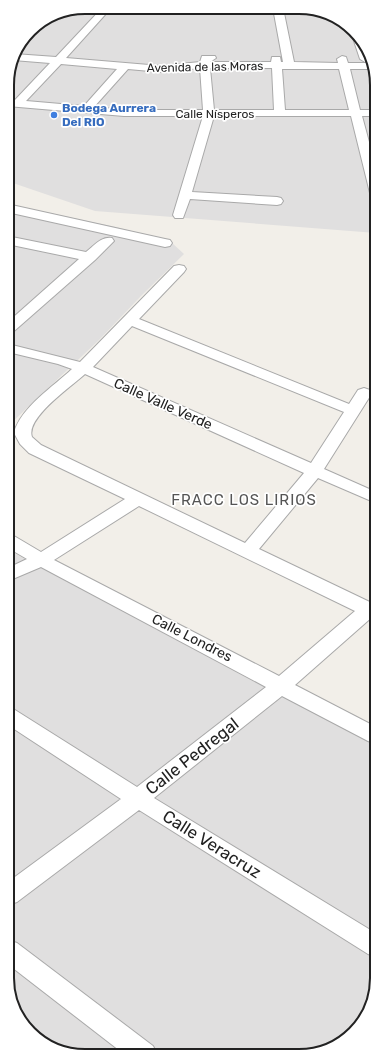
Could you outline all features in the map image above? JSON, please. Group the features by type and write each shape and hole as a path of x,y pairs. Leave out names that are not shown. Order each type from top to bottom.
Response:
{"street":[{"path":"19,103 102,14"},
{"path":"279,14 289,62"},
{"name":"Avenida de las Moras","path":"19,58 168,69 206,62 366,62"},
{"path":"179,216 209,114 206,62"},
{"path":"277,62 280,114"},
{"path":"343,62 370,170"},
{"path":"87,109 125,66"},
{"name":"Calle Nísperos","path":"14,103 124,113 370,113"},
{"path":"186,195 278,201"},
{"path":"14,210 165,243"},
{"path":"14,241 90,257"},
{"path":"14,324 107,242"},
{"path":"180,269 83,368 39,407 26,422 22,431 23,437 35,448 137,499 370,610"},
{"path":"129,320 354,411"},
{"name":"Calle Valle Verde","path":"14,349 63,361 83,368 314,472 370,495"},
{"path":"247,552 314,472 364,393"},
{"path":"14,573 41,560 137,499"},
{"name":"Calle Londres","path":"14,544 41,560 282,685 370,733"},
{"name":"Calle Pedregal","path":"14,891 138,799 370,613"},
{"name":"Calle Veracruz","path":"14,718 138,799 370,943"},
{"path":"14,955 137,1049"}],"shaded area":[{"path":"85,14 313,15 330,21 342,29 355,42 363,54 369,71 370,81 370,233 95,211 14,183 14,81 16,67 19,58 32,38 54,21 71,15"},
{"path":"14,205 116,227 154,237 172,243 184,254 99,340 14,420"},
{"path":"14,553 370,737 369,992 365,1005 352,1025 330,1042 313,1048 303,1049 81,1049 71,1048 54,1042 42,1034 29,1021 19,1005 15,992 14,978"}],"place":[{"name":"Bodega Aurrera Del RIO","path":"54,115"}],"district":[{"name":"FRACC LOS LIRIOS","path":"244,500"}]}
